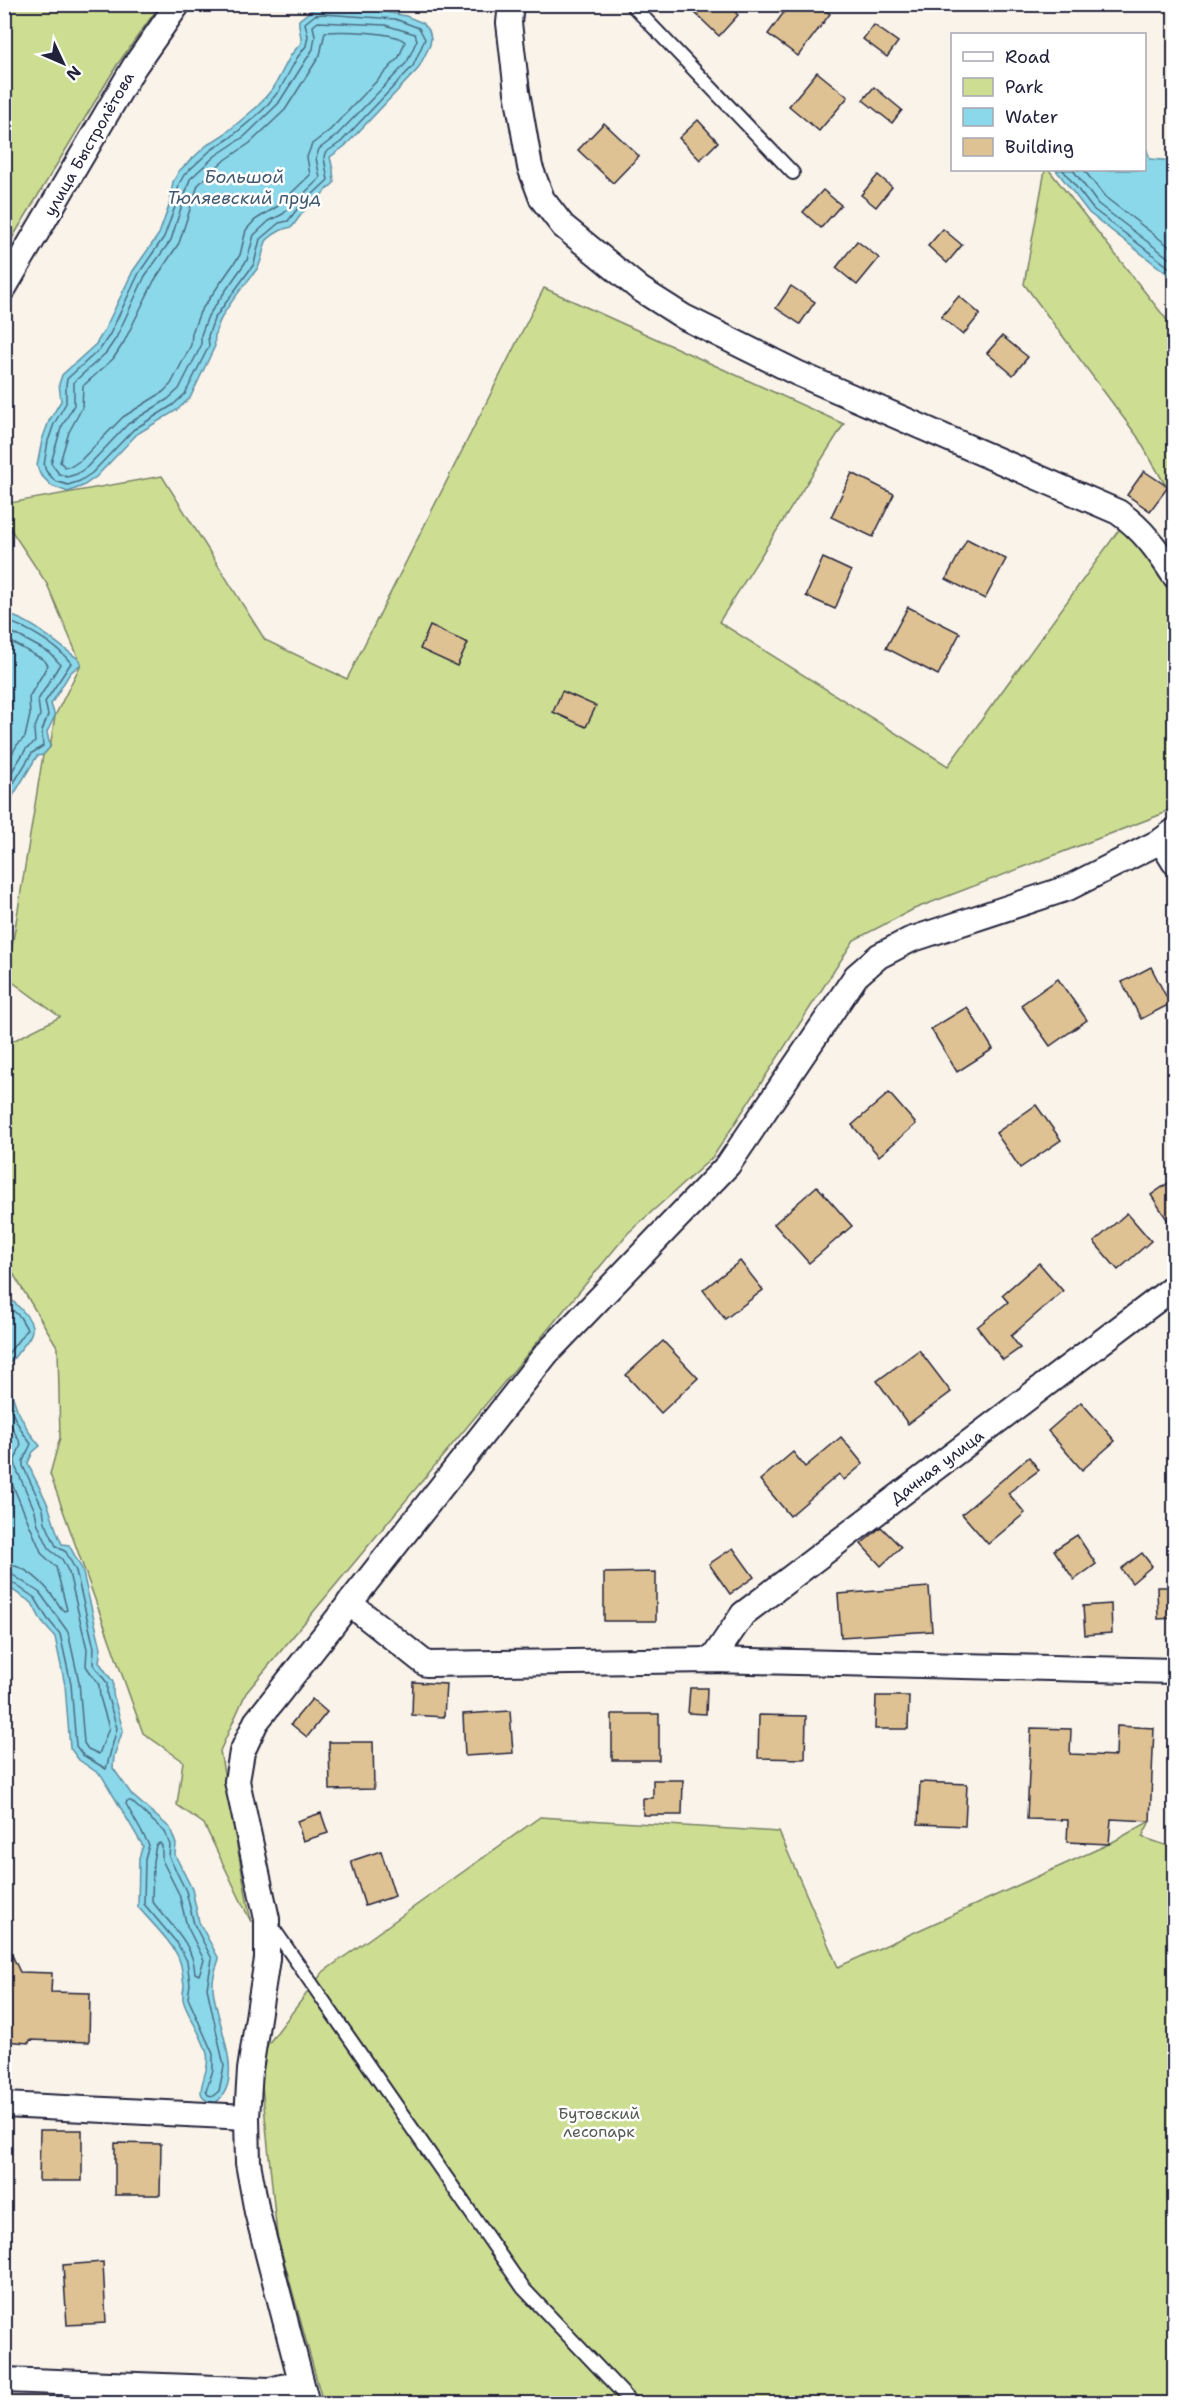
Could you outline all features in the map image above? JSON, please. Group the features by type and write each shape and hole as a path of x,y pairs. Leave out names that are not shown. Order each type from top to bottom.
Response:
{"street":[{"name":"улица Быстролётова","path":"4,288 134,67 178,4"},
{"path":"511,4 510,23 517,92 530,167 542,199 563,226 640,289 684,318 796,373 1118,512 1137,525 1174,575"},
{"path":"4,2380 304,2393 257,2212 248,2163 247,2116 250,2070 267,1959 267,1919 237,1781 242,1752 256,1722 546,1354 728,1165 856,976 879,956 910,940 1068,888 1168,836 1174,862"},
{"name":"Дачная улица","path":"712,1660 743,1614 1174,1287"},
{"path":"350,1603 426,1664 712,1660 1174,1671"},
{"path":"4,2105 247,2116"}],"lane":[{"path":"631,4 793,172"},
{"path":"267,1919 523,2288 633,2403"}],"green space":[{"path":"4,5 160,5 117,65 5,250"},
{"path":"1045,171 1050,171 1174,329 1174,500 1137,436 1024,284"},
{"path":"544,288 844,424 719,622 948,766 1121,527 1131,536 1174,598 1174,804 1162,814 914,909 854,940 713,1157 628,1233 246,1693 220,1751 251,1922 204,1824 177,1805 183,1761 143,1733 50,1474 60,1438 58,1348 8,1265 5,1265 5,1045 60,1017 7,978 43,755 50,747 55,716 81,664 47,584 5,521 4,504 162,476 265,640 347,679"},
{"name":"Бутовский лесопарк","path":"540,1817 779,1832 838,1967 1109,1844 1150,1821 1142,1837 1174,1848 1174,2403 323,2403 277,2235 259,2056 323,1972"}],"water":[{"name":"Большой Тюляевский пруд","path":"313,9 386,12 406,16 423,23 429,30 430,45 418,69 345,146 330,157 334,183 303,212 292,227 279,231 266,241 259,266 222,316 217,327 215,346 190,398 177,410 137,434 96,477 83,486 68,492 52,486 40,474 37,466 42,440 49,421 61,401 59,384 62,375 96,344 104,331 133,271 159,234 169,206 173,182 179,171 207,145 226,133 258,106 274,87 291,55 301,43 299,20"},
{"path":"1146,148 1150,159 1174,161 1174,279 1089,213 1057,171 1146,171"},
{"path":"5,614 35,627 80,660 81,664 70,673 51,704 55,716 47,732 50,747 43,755 37,756 11,799 5,819"},
{"path":"5,1294 28,1317 32,1325 32,1332 5,1370"},
{"path":"4,1371 17,1409 29,1432 40,1446 33,1452 28,1463 47,1503 62,1544 69,1545 82,1569 101,1648 99,1662 113,1682 113,1694 123,1730 114,1756 113,1768 132,1795 170,1828 176,1844 175,1855 192,1889 199,1922 219,1959 213,1987 227,2048 229,2079 224,2092 215,2103 207,2101 202,2096 202,2084 208,2062 207,2054 183,2000 184,1985 177,1956 168,1941 138,1907 139,1858 143,1846 102,1776 79,1760 70,1748 65,1685 55,1637 42,1622 32,1603 5,1585"}],"building":[{"path":"703,4 727,4 738,15 719,36 695,13"},
{"path":"790,4 817,4 830,14 798,56 768,34"},
{"path":"874,25 898,42 887,57 863,39"},
{"path":"817,72 848,97 819,131 789,106"},
{"path":"874,87 902,110 892,123 863,100"},
{"path":"698,120 718,142 700,160 679,138"},
{"path":"604,123 639,156 613,183 578,150"},
{"path":"878,175 892,187 876,207 861,195"},
{"path":"823,190 841,205 821,228 803,212"},
{"path":"943,229 962,245 947,263 928,246"},
{"path":"857,241 879,258 857,285 836,268"},
{"path":"791,286 815,302 800,324 776,308"},
{"path":"959,296 980,314 963,335 941,317"},
{"path":"1002,336 1028,357 1013,375 987,353"},
{"path":"1144,471 1168,487 1150,511 1127,495"},
{"path":"852,473 894,494 873,537 831,517"},
{"path":"967,539 1006,559 985,599 946,579"},
{"path":"823,558 851,571 835,609 806,596"},
{"path":"908,607 960,633 938,675 886,648"},
{"path":"430,626 468,643 457,666 420,649"},
{"path":"562,691 596,706 586,727 553,712"},
{"path":"1151,967 1170,1004 1141,1019 1122,982"},
{"path":"1058,979 1087,1020 1050,1046 1021,1005"},
{"path":"967,1007 993,1049 957,1072 931,1029"},
{"path":"889,1093 916,1124 879,1156 852,1125"},
{"path":"1036,1105 1061,1140 1020,1168 996,1133"},
{"path":"1174,1179 1174,1230 1151,1195"},
{"path":"817,1186 852,1226 809,1263 774,1224"},
{"path":"1127,1213 1151,1241 1118,1270 1094,1242"},
{"path":"740,1261 763,1290 725,1319 703,1290"},
{"path":"1039,1263 1063,1291 1011,1336 1020,1348 1003,1360 977,1327 1008,1302 1002,1295"},
{"path":"663,1341 698,1378 661,1413 626,1375"},
{"path":"919,1350 951,1392 908,1424 877,1381"},
{"path":"1081,1402 1115,1441 1082,1470 1048,1431"},
{"path":"841,1437 863,1464 844,1480 839,1474 790,1516 760,1480 793,1452 805,1467"},
{"path":"1029,1457 1039,1470 1008,1493 1025,1513 988,1544 962,1514"},
{"path":"881,1527 901,1547 881,1566 861,1544"},
{"path":"1077,1535 1096,1564 1074,1580 1054,1550"},
{"path":"733,1548 754,1577 730,1594 709,1564"},
{"path":"1142,1553 1152,1566 1132,1583 1121,1569"},
{"path":"656,1572 656,1621 604,1621 604,1573"},
{"path":"929,1587 932,1631 841,1637 838,1594"},
{"path":"1157,1587 1174,1587 1174,1618 1158,1619"},
{"path":"1111,1604 1112,1633 1085,1635 1083,1606"},
{"path":"413,1682 446,1684 444,1717 412,1715"},
{"path":"690,1688 707,1688 706,1714 688,1713"},
{"path":"876,1696 909,1696 908,1729 875,1729"},
{"path":"312,1699 327,1712 307,1737 291,1724"},
{"path":"510,1711 513,1753 465,1756 463,1714"},
{"path":"612,1714 659,1714 659,1760 612,1760"},
{"path":"759,1715 806,1716 805,1759 758,1758"},
{"path":"1117,1726 1154,1728 1150,1821 1111,1819 1109,1844 1067,1842 1068,1820 1027,1819 1031,1728 1071,1729 1070,1754 1116,1756"},
{"path":"329,1742 373,1742 374,1789 330,1790"},
{"path":"653,1780 683,1780 682,1815 643,1815 643,1798 653,1798"},
{"path":"920,1782 967,1784 965,1826 918,1824"},
{"path":"321,1813 328,1833 303,1841 297,1821"},
{"path":"381,1851 395,1896 365,1906 351,1861"},
{"path":"4,1938 20,1972 52,1973 51,1992 90,1993 89,2042 4,2041"},
{"path":"40,2130 82,2130 82,2181 39,2181"},
{"path":"115,2143 161,2144 160,2195 115,2195"},
{"path":"103,2262 106,2323 67,2325 63,2265"}]}
